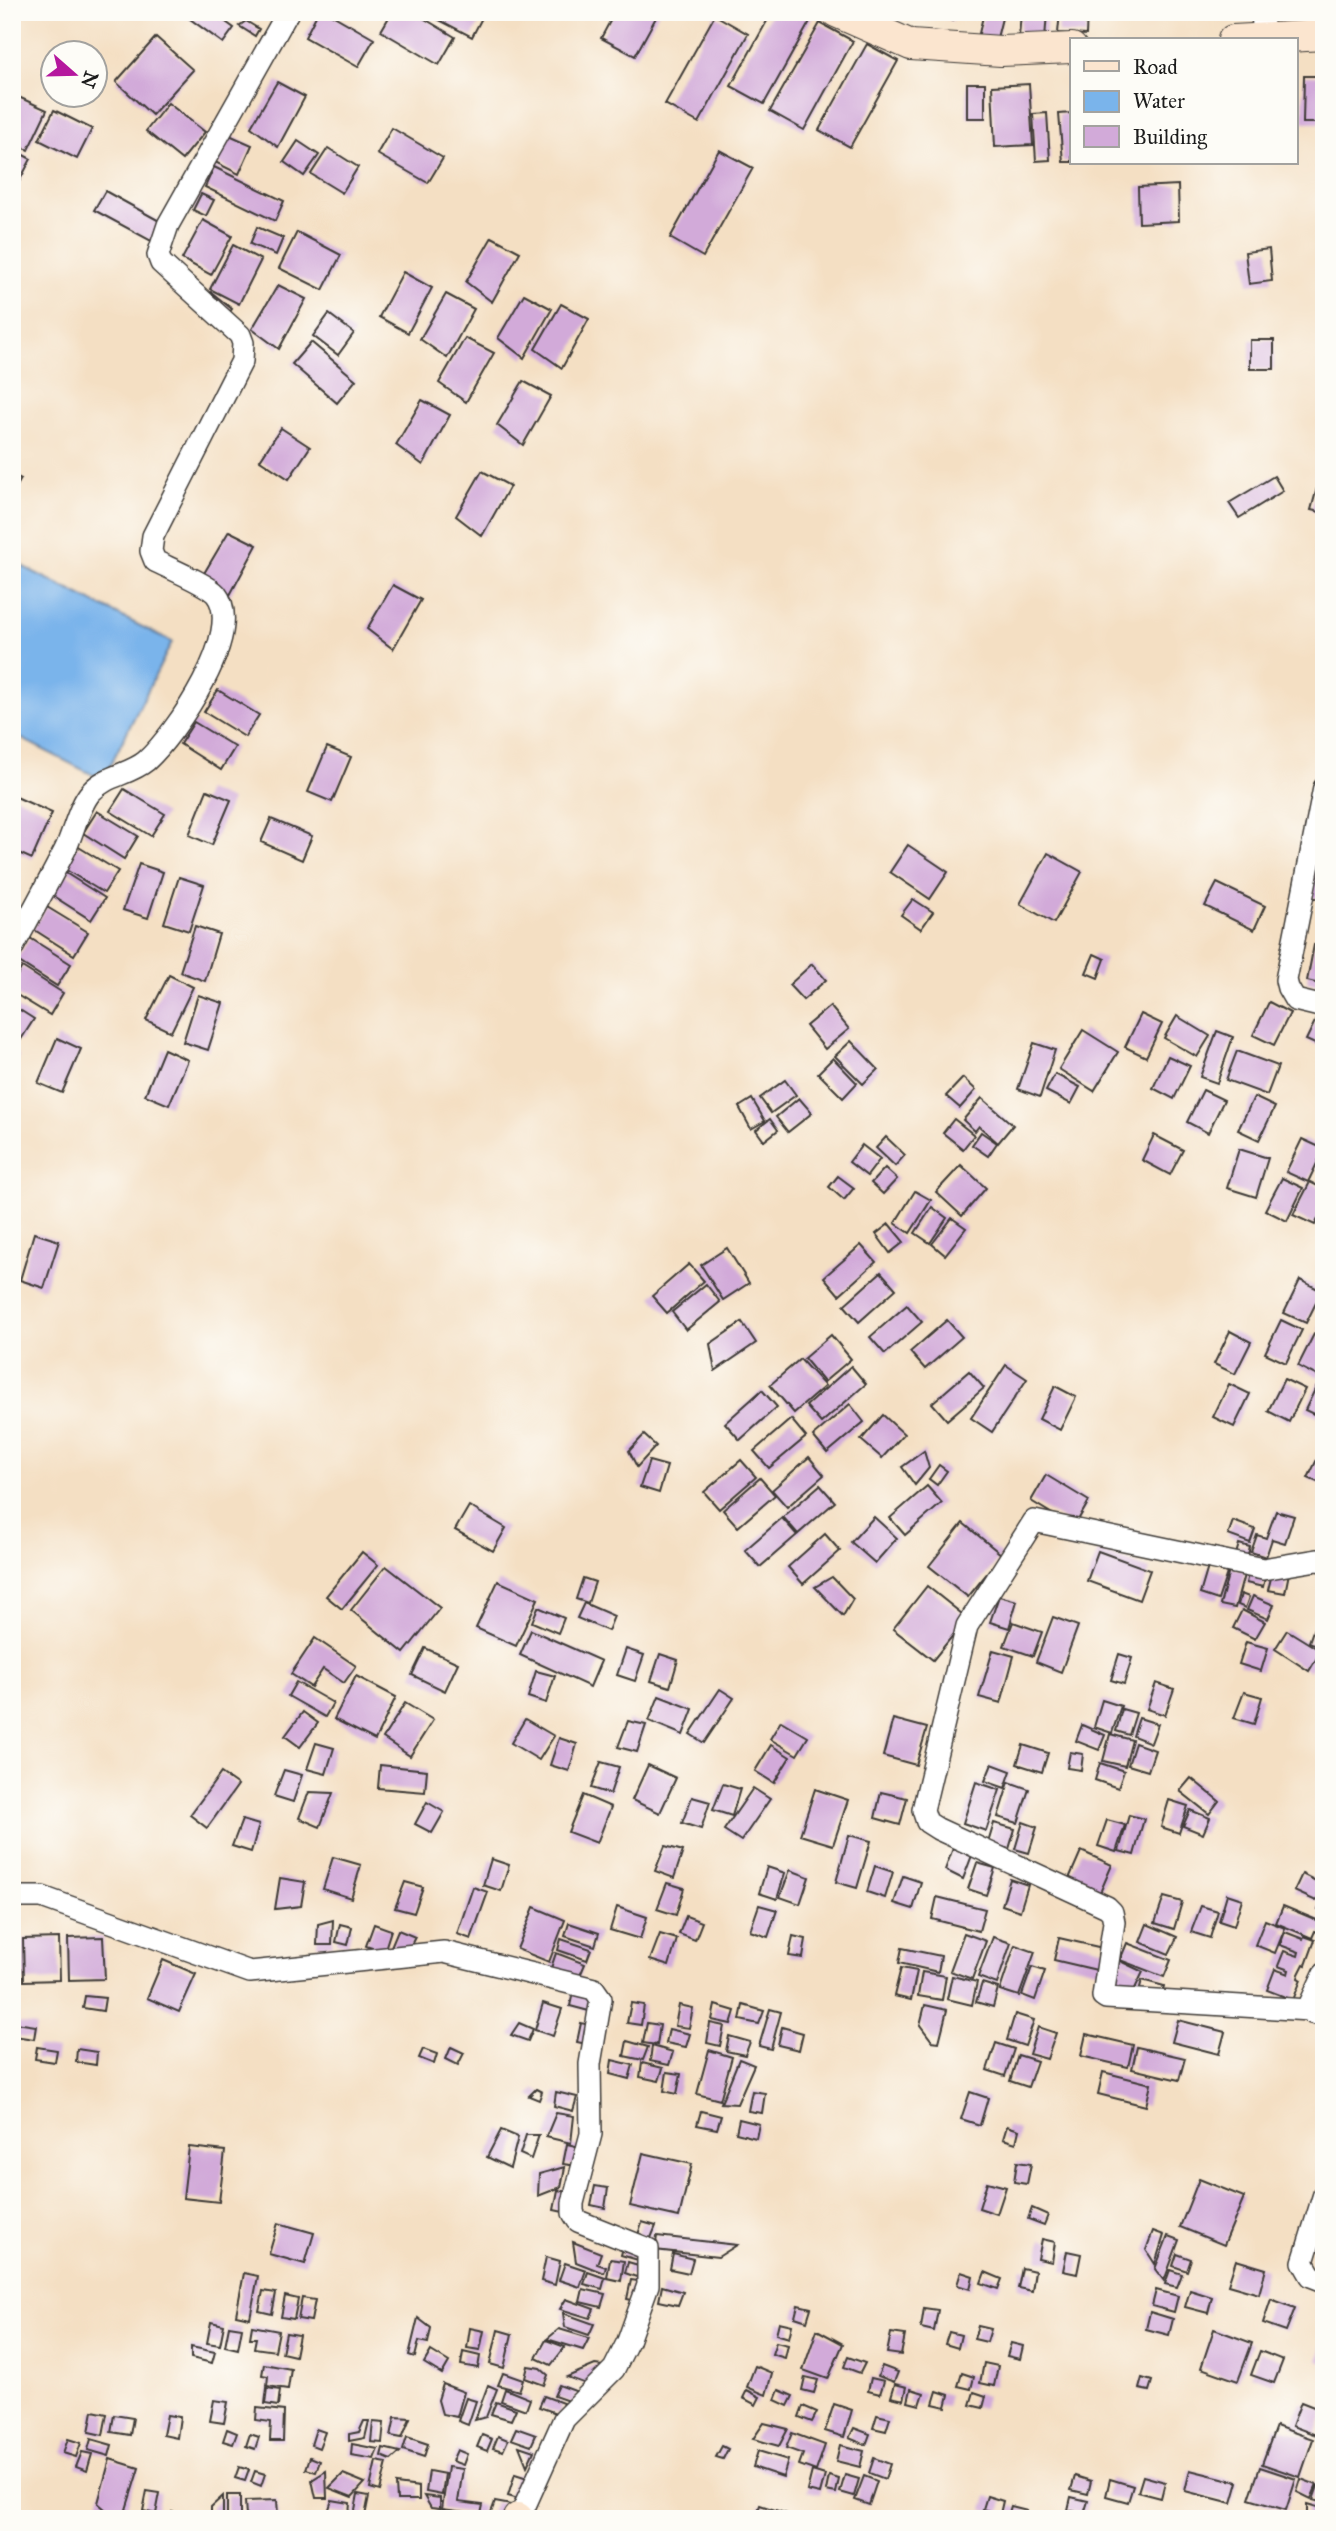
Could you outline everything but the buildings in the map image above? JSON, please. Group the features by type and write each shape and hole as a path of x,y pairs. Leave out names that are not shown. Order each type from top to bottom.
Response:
{"main road":[{"path":"836,12 911,45 1001,51 1070,48"},
{"path":"1237,38 1263,26 1324,34"}],"street":[{"path":"12,949 65,848 89,794 105,779 143,763 164,742 203,682 222,639 224,612 215,593 155,561 150,551 153,536 242,361 243,344 240,335 161,263 158,255 168,225 288,12"},
{"path":"1324,788 1286,980 1295,1000 1324,1007"},
{"path":"1317,2013 1106,1998 1103,1996 1114,1922 1112,1912 1107,1907 938,1829 927,1822 923,1810 967,1626 1034,1521 1263,1569 1324,1561"},
{"path":"12,1897 42,1897 250,1972 444,1952 594,1989 601,1999 590,2064 591,2134 573,2203 573,2213 578,2221 648,2249 648,2285 628,2341 614,2369 564,2419 519,2519"},
{"path":"1317,2013 1309,2006 1324,1974"},
{"path":"1324,2194 1303,2262 1311,2276 1324,2281"}],"water":[{"path":"12,561 172,642 103,780 12,734"}]}
